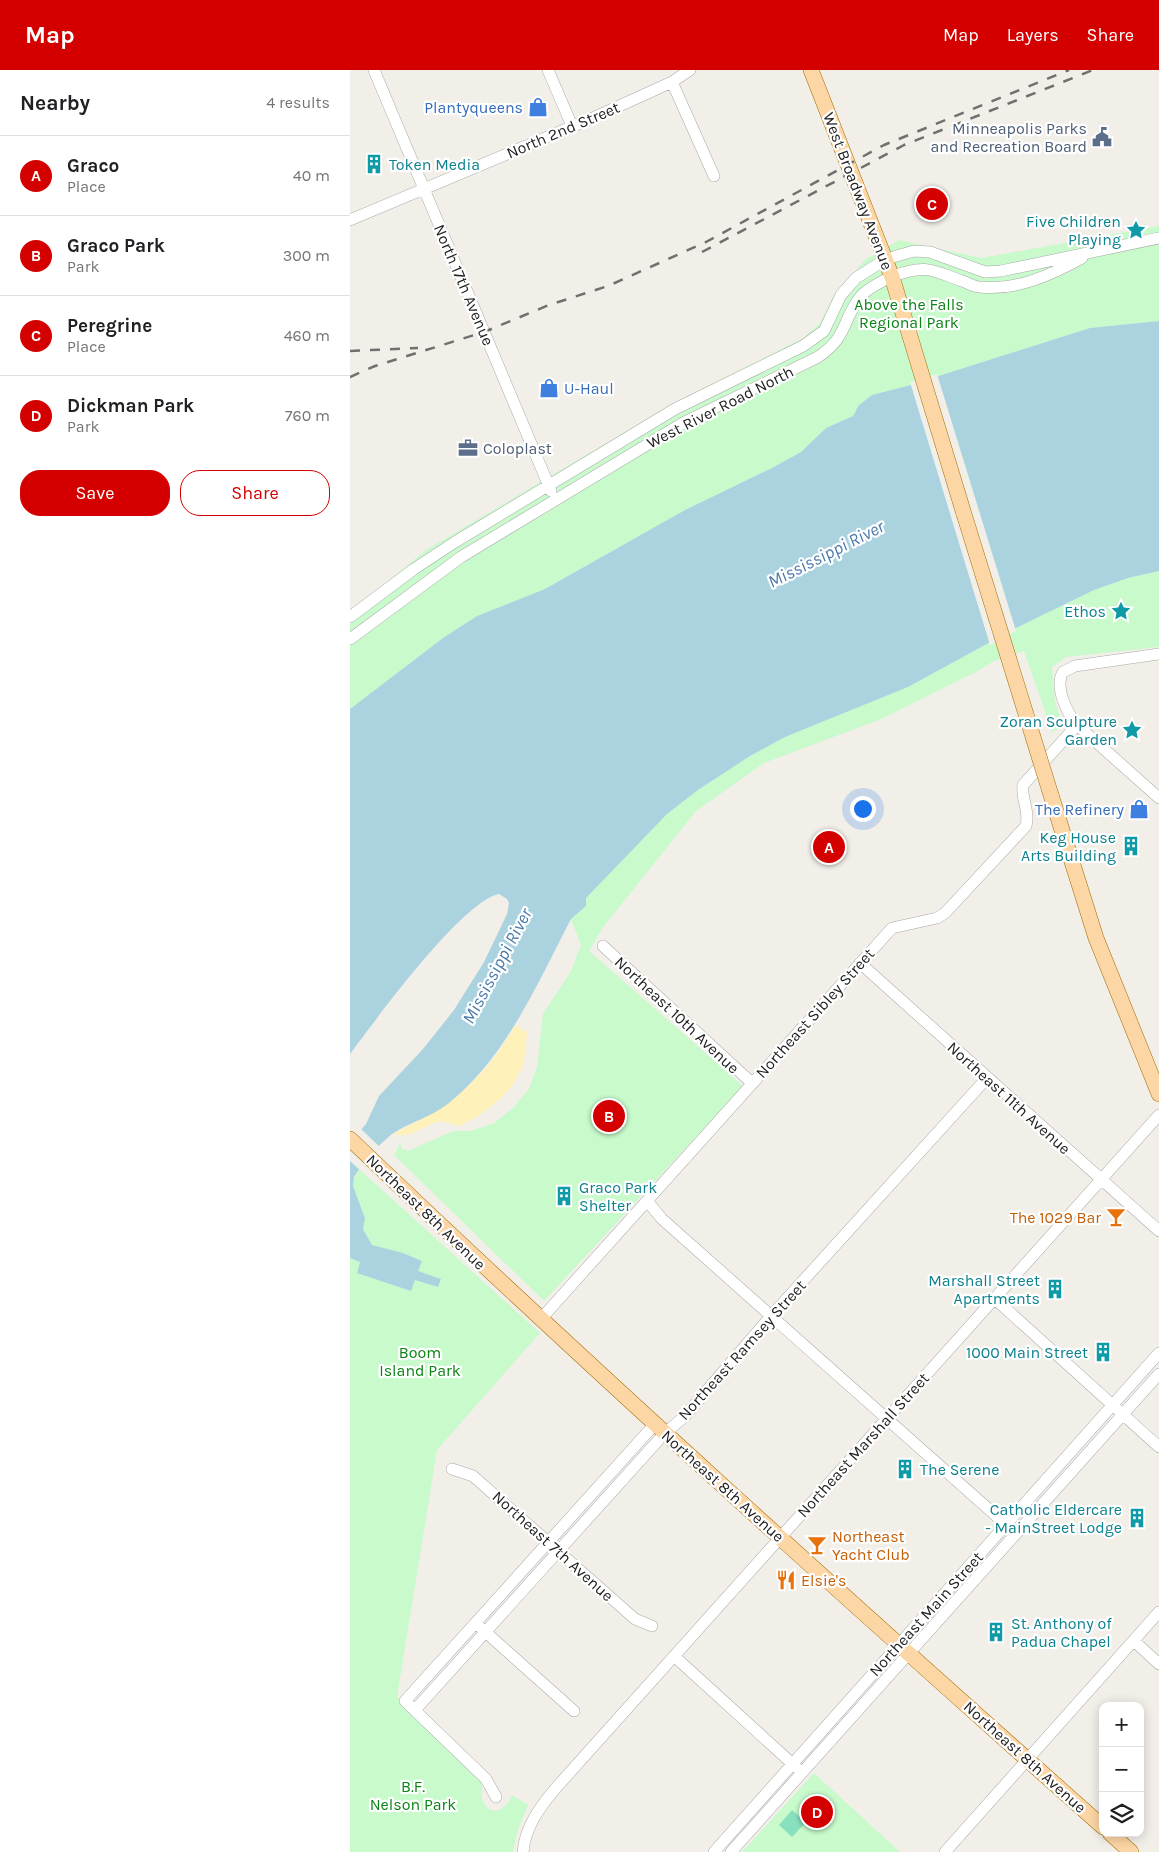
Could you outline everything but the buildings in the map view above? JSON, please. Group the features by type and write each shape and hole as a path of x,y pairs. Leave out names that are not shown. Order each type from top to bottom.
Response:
{"main road":[{"name":"West Broadway Avenue","path":"811,70 886,259 1096,938 1159,1094"},
{"name":"Northeast 8th Avenue","path":"350,1139 540,1320 659,1429 1099,1823"},
{"path":"1114,1837 1131,1852"}],"street":[{"name":"North 17th Avenue","path":"374,70 555,500"},
{"path":"548,70 572,126"},
{"name":"North 2nd Street","path":"350,220 672,82 690,70"},
{"path":"672,82 714,176"},
{"name":"West River Road North","path":"350,617 414,569 675,409 803,346 824,331 841,295 856,278 886,259 914,251 930,252 985,272 1001,271 1159,238"},
{"name":"West River Road North","path":"350,638 461,557 555,500 683,423 818,357 832,348 844,332 862,294 892,277 922,268 940,271 979,287 1002,287 1048,275 1094,251"},
{"path":"1159,654 1075,666 1064,672 1060,677 1062,691 1070,716 1077,725 1159,798"},
{"name":"Northeast Sibley Street","path":"540,1320 648,1202 892,928 936,918 945,913 1026,826 1028,819 1022,795 1023,785 1077,725"},
{"name":"Northeast 10th Avenue","path":"603,946 752,1083"},
{"name":"Northeast 11th Avenue","path":"860,963 1159,1231"},
{"name":"Northeast Ramsey Street","path":"659,1429 558,1552 415,1710 406,1701 549,1544 659,1429 684,1417 772,1316 987,1078"},
{"name":"Northeast Marshall Street","path":"523,1852 531,1824 541,1805 1159,1115"},
{"path":"648,1202 662,1219 1016,1533"},
{"path":"995,1299 1159,1447"},
{"name":"Northeast Main Street","path":"731,1852 802,1773 1006,1524 1159,1353"},
{"name":"Northeast Main Street","path":"714,1852 792,1764 1016,1533 1159,1374"},
{"name":"Northeast 7th Avenue","path":"452,1469 473,1476 635,1620 652,1626"},
{"path":"945,1852 1159,1612"},
{"path":"476,1624 574,1711"},
{"path":"1134,1641 1159,1664"},
{"path":"674,1656 802,1773"},
{"path":"415,1710 486,1779 496,1797"}],"sand":[{"path":"515,1025 527,1032 524,1060 514,1082 499,1100 460,1126 446,1122 437,1122 411,1134 393,1134 431,1114 463,1090 491,1062"}],"green space":[{"name":"Above the Falls Regional Park","path":"1159,226 1159,321 1090,328 907,386 872,395 859,405 853,416 826,428 801,452 685,510 545,589 477,616 443,638 350,709 350,612 426,550 672,404 803,338 820,323 835,293 866,259 899,240 981,258"},
{"path":"1159,571 1159,647 1066,657 1052,667 1055,702 1063,727 1052,732 1024,651 994,661 978,671 879,720 764,763 696,811 604,926 589,951 743,1086 544,1301 394,1155 400,1143 402,1149 408,1151 453,1131 471,1131 494,1123 513,1108 529,1089 537,1067 543,1014 571,971 581,945 571,919 586,906 586,898 595,886 667,814 698,790 750,756 785,737 908,687 1016,628 1094,590 1128,578"},
{"name":"Boom Island Park","path":"359,1169 540,1333 437,1450 397,1697 481,1781 482,1799 487,1807 495,1811 499,1810 507,1804 512,1795 528,1805 517,1832 513,1852 350,1852 350,1258 360,1262 357,1272 411,1291 415,1280 438,1287 441,1279 417,1271 422,1261 403,1253 372,1245 363,1229 364,1214 353,1186 353,1181"},
{"path":"814,1773 900,1852 742,1852"},
{"path":"792,1810 806,1822 792,1837 779,1825"}],"water":[{"name":"Mississippi River","path":"1159,321 1159,571 1128,578 1094,590 1016,628 908,687 785,737 750,756 698,790 667,814 586,898 586,906 571,919 519,1018 488,1064 449,1103 387,1138 371,1154 354,1177 353,1186 365,1218 363,1229 372,1245 403,1253 422,1261 418,1271 441,1279 438,1287 415,1280 411,1291 357,1273 360,1262 350,1258 350,1142 366,1124 379,1096 423,1049 454,1010 484,962 507,914 509,903 507,899 499,894 483,902 463,918 442,939 398,991 350,1054 350,709 443,638 477,616 545,589 685,510 801,452 826,428 853,416 859,405 872,395 907,386 1090,328"}],"pier":[{"path":"937,374 1016,631 990,645 910,382"},
{"path":"360,1128 382,1149 361,1171 350,1161 350,1139"}],"railway":[{"path":"350,377 375,366 484,332 549,305 608,286 706,242 884,145 1069,70"},
{"path":"702,252 904,145 1093,70"},
{"path":"350,351 418,348"}],"place":[{"name":"Plantyqueens","path":"538,107"},
{"name":"Minneapolis Parks and Recreation Board","path":"1102,137"},
{"name":"Token Media","path":"374,164"},
{"name":"Peregrine","path":"932,204"},
{"name":"Five Children Playing","path":"1136,230"},
{"name":"U-Haul","path":"549,388"},
{"name":"Coloplast","path":"468,448"},
{"name":"Ethos","path":"1121,611"},
{"name":"Zoran Sculpture Garden","path":"1132,730"},
{"name":"The Refinery","path":"1139,809"},
{"name":"Keg House Arts Building","path":"1131,846"},
{"name":"Graco","path":"829,847"},
{"name":"Graco Park","path":"609,1116"},
{"name":"Graco Park Shelter","path":"564,1196"},
{"name":"The 1029 Bar","path":"1116,1217"},
{"name":"Marshall Street Apartments","path":"1055,1289"},
{"name":"1000 Main Street","path":"1103,1352"},
{"name":"The Serene","path":"905,1469"},
{"name":"Catholic Eldercare - MainStreet Lodge","path":"1137,1518"},
{"name":"Northeast Yacht Club","path":"817,1545"},
{"name":"Elsie's","path":"786,1580"},
{"name":"St. Anthony of Padua Chapel","path":"996,1632"},
{"name":"Dickman Park","path":"817,1812"}],"park label":[{"name":"B.F. Nelson Park","path":"413,1795"}]}
